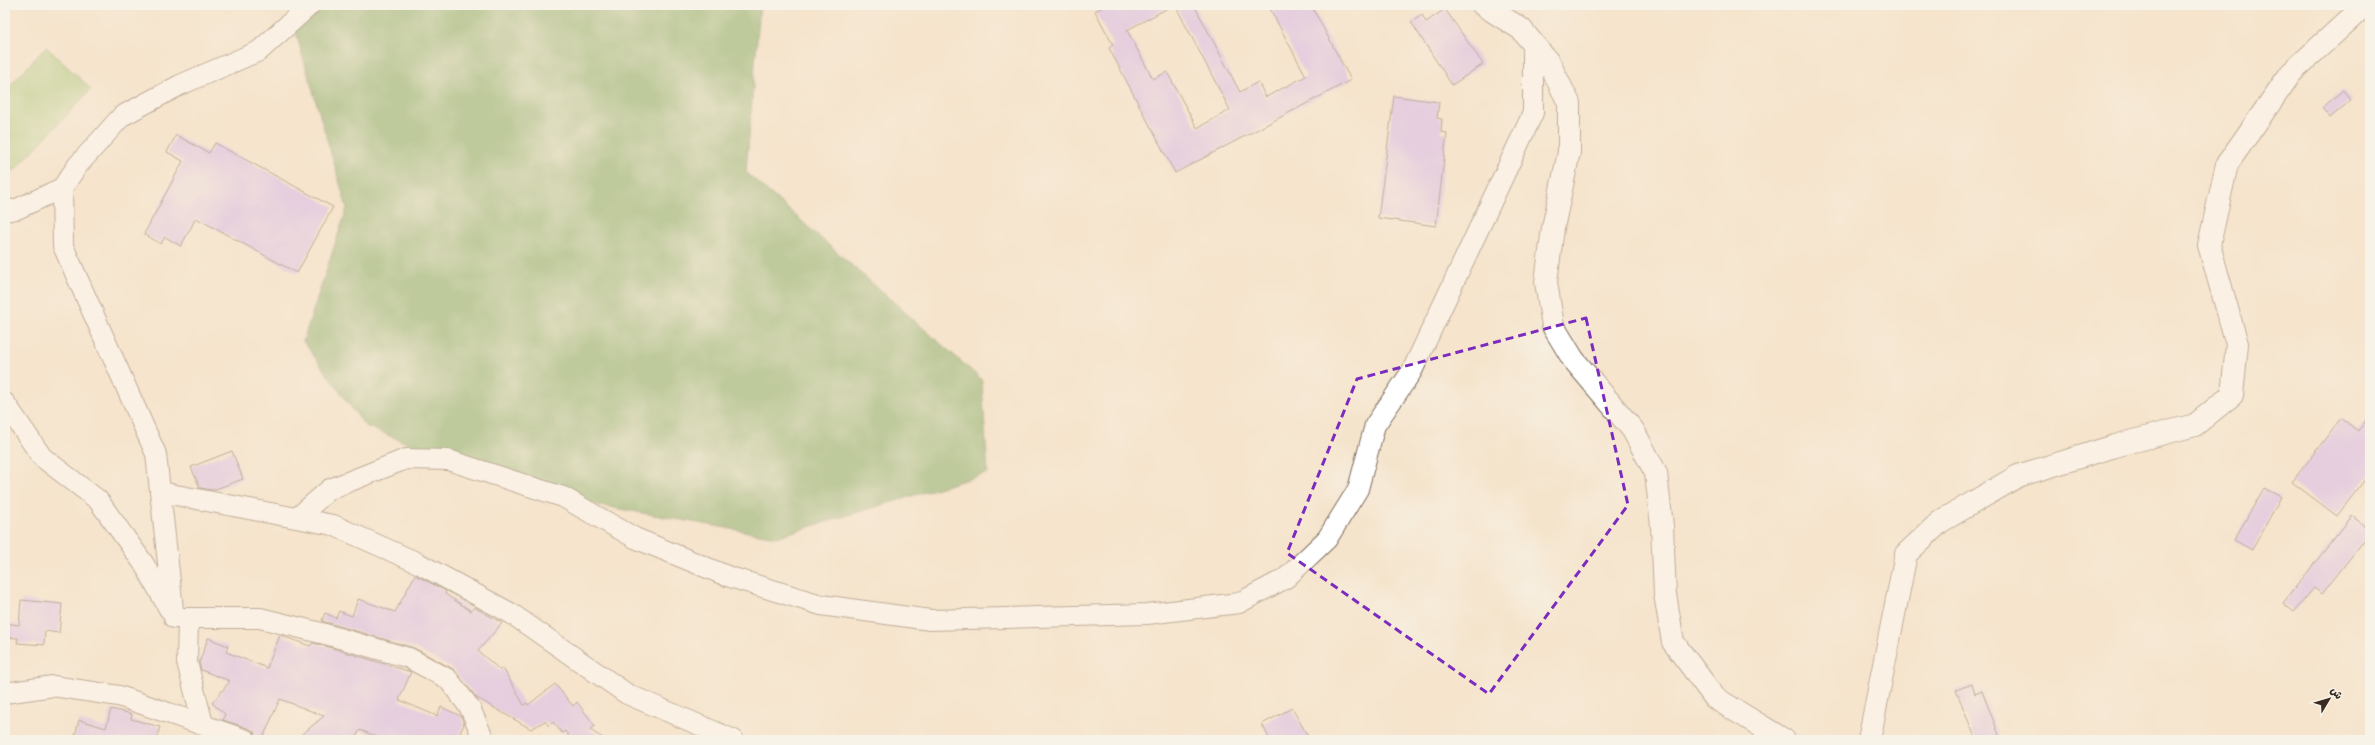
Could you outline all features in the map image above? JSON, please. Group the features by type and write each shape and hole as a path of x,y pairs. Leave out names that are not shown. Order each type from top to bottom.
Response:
{"street":[{"path":"5,211 17,209 62,188 78,164 122,116 180,85 259,51 310,5"},
{"path":"1483,5 1521,29 1549,63 1569,103 1569,152 1552,228 1546,282 1553,326 1573,358 1633,430 1656,472 1665,594 1673,642 1715,698 1784,740"},
{"path":"1869,740 1906,554 1940,522 2018,476 2115,446 2194,425 2232,395 2237,344 2208,245 2227,164 2291,73 2365,5"},
{"path":"298,518 330,489 406,459 448,460 563,497 635,538 727,576 821,605 930,620 1147,614 1240,603 1286,578 1327,539 1358,489 1375,424 1412,371 1533,112 1533,44"},
{"path":"62,188 63,246 156,454 160,492 187,662 203,724"},
{"path":"5,402 42,457 98,500 181,619"},
{"path":"160,492 333,525 418,563 512,614 627,694 734,740"},
{"path":"181,619 260,618 409,658 448,679 470,708 484,740"},
{"path":"5,693 54,686 119,696 246,740"}],"highlighted area":[{"path":"1586,318 1628,505 1489,694 1287,553 1357,379"}],"green space":[{"path":"326,5 760,5 746,172 982,380 988,473 776,537 531,493 365,426 303,341 347,208 293,23"},
{"path":"46,47 91,89 13,172 5,165 5,91"}],"building":[{"path":"1106,5 1174,5 1127,30 1153,79 1167,72 1197,128 1230,110 1175,5 1194,5 1240,92 1258,82 1266,97 1306,76 1268,5 1311,5 1351,80 1175,173 1109,48 1113,45 1095,11"},
{"path":"1445,9 1483,64 1452,85 1411,22 1422,15 1426,22"},
{"path":"2343,90 2351,100 2330,118 2322,108"},
{"path":"1394,96 1439,102 1437,118 1442,119 1441,132 1447,133 1436,226 1378,218"},
{"path":"176,135 209,153 215,143 333,207 297,273 196,218 181,246 165,237 161,244 144,234 183,161 167,152"},
{"path":"2370,415 2370,473 2337,516 2292,482 2341,418 2358,431"},
{"path":"232,451 243,479 213,490 200,488 191,467"},
{"path":"2264,488 2281,497 2252,550 2234,540"},
{"path":"2352,516 2370,530 2370,533 2322,594 2314,588 2294,612 2283,603"},
{"path":"415,575 446,591 445,594 471,611 474,607 502,623 478,651 500,670 503,668 524,705 527,703 528,705 555,684 573,706 577,702 595,726 590,730 606,740 572,740 565,731 562,733 553,722 549,726 545,721 531,729 477,698 453,669 414,648 322,621 325,613 336,618 339,611 352,616 358,599 395,612"},
{"path":"21,600 62,604 59,633 45,631 44,645 17,643 18,638 5,637 5,623 19,625"},
{"path":"280,635 310,646 312,643 322,645 411,672 399,700 437,716 441,707 461,716 464,724 457,740 385,740 360,730 354,740 295,740 324,716 280,699 262,740 257,740 255,733 250,729 223,720 225,714 212,703 230,681 201,670 199,663 208,638 228,646 226,652 267,668"},
{"path":"1972,684 1975,694 1982,691 2001,740 1976,740 1956,690"},
{"path":"1292,708 1310,740 1270,740 1262,724"},
{"path":"111,709 132,714 131,719 160,727 156,740 74,740 79,720 106,728"}]}
